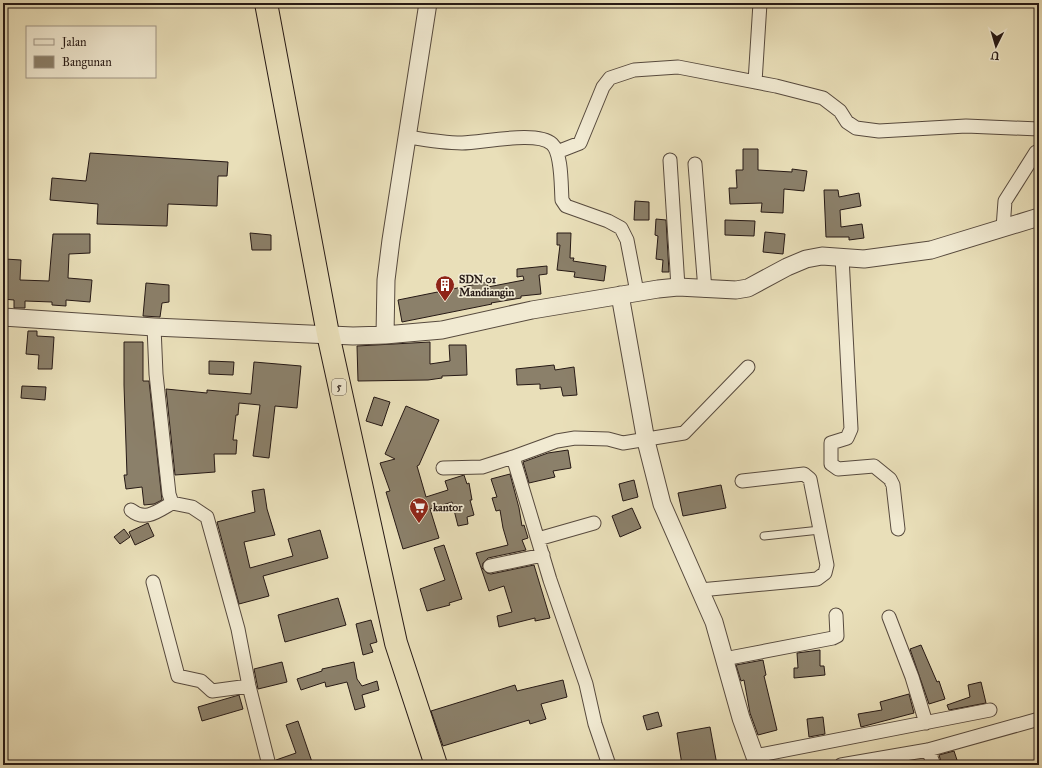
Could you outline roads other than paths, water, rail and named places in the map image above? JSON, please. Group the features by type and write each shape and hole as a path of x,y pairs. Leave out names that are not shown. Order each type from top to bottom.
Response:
{"highway":[{"name":"5","path":"266,3 328,334 396,643 436,765"}],"street":[{"path":"385,335 388,267 428,3"},
{"path":"755,82 760,3"},
{"path":"557,152 580,144 603,87 610,78 634,70 678,67 755,82 824,98 840,111 847,122 856,128 880,131 966,126 1039,129"},
{"path":"408,137 432,142 463,144 506,138 534,138 546,140 552,144 557,152 562,200 566,206 608,221 621,228 628,240 637,292"},
{"path":"1002,228 1005,201 1036,152"},
{"path":"670,160 678,287"},
{"path":"695,164 705,290"},
{"path":"3,317 154,327 328,334 385,335 442,330 532,310 637,292 678,287 705,290 736,290 748,288 787,267 806,259 822,256 864,259 931,250 1039,216"},
{"path":"842,257 851,429 847,438 831,443 832,464 838,469 874,466 890,478 893,485 898,529"},
{"path":"620,295 646,440 662,504 714,622 755,762 990,710"},
{"path":"154,327 156,374 169,494 172,503"},
{"path":"443,468 482,467 557,441 574,438 608,439 623,443 684,433 748,367"},
{"path":"513,457 558,607 586,684 595,724 609,765"},
{"path":"700,590 817,579 825,573 827,565 810,479 804,474 742,481"},
{"path":"131,510 137,515 145,516 172,503 192,507 207,517 238,629 249,686 269,765"},
{"path":"538,539 594,523"},
{"path":"490,566 543,555"},
{"path":"153,582 178,676 201,681 212,691 249,686"},
{"path":"724,659 833,638 837,636 838,631 836,615"},
{"path":"889,617 912,677 926,723"},
{"path":"841,765 928,750 1039,719"},
{"path":"928,750 934,765"}],"lane":[{"path":"764,536 820,530"}],"place":[{"name":"SDN 01 Mandiangin","path":"445,302"},
{"name":"kantor","path":"419,524"}]}
